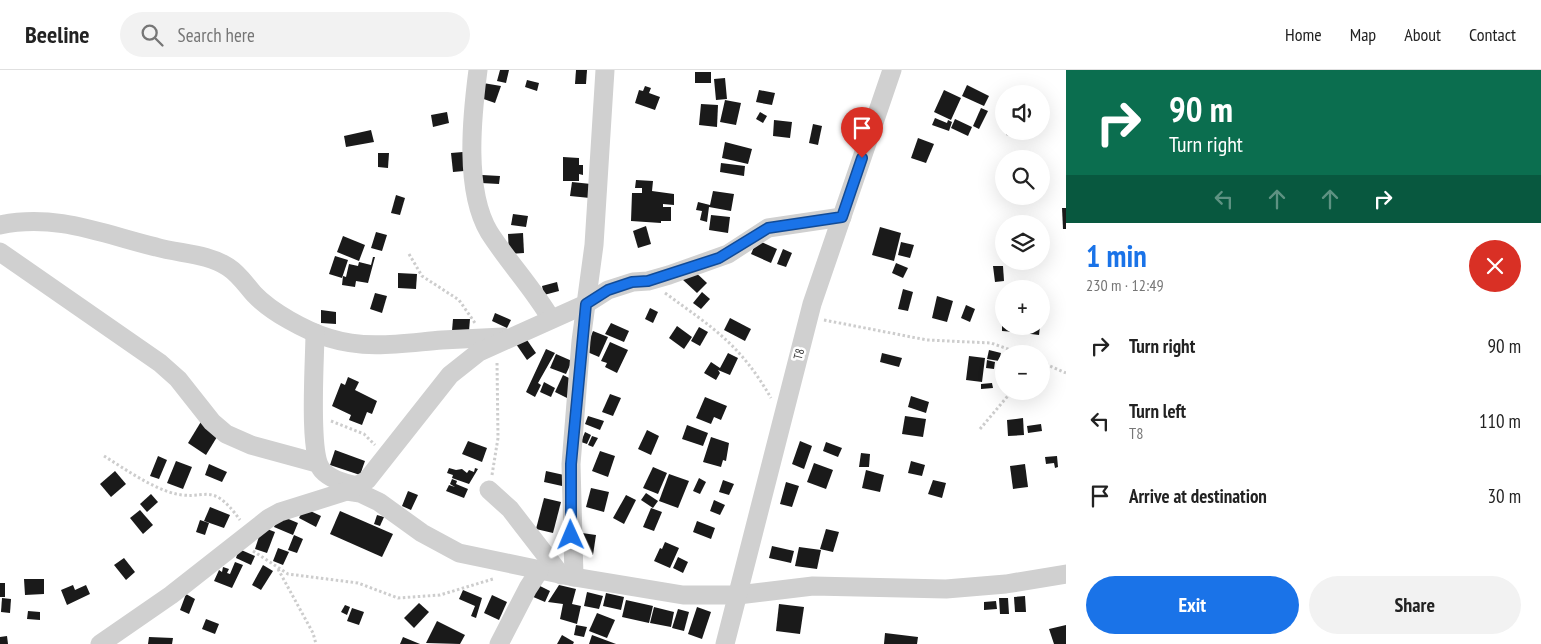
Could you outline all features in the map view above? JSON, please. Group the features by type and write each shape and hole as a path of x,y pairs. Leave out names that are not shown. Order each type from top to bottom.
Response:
{"street":[{"path":"478,70 473,117 473,150 481,214 489,231 551,319"},
{"path":"567,576 571,464 586,304 594,245 605,70"},
{"name":"T8","path":"731,642 738,595 809,316 892,70"},
{"path":"0,225 35,220 56,222 219,262 239,276 264,304 315,333 344,342 368,345 404,345 493,342 514,336 586,304 608,290 632,282 648,281 728,254 768,228 842,217"},
{"path":"0,252 160,363 178,379 212,422 226,434 251,445 321,468 352,489 374,499 422,533 459,553 539,571 683,595 738,595 813,586 917,590 979,587 1066,574"},
{"path":"308,503 321,468 314,452 315,333"},
{"path":"100,644 171,594 280,512 352,489 374,475 450,375 469,358 493,342"},
{"path":"489,490 510,509 567,576"},
{"path":"499,644 539,571"}],"path":[{"path":"409,254 422,276 459,300 493,342 497,364 498,438 489,490"},
{"path":"648,281 725,337 750,366 783,420"},
{"path":"809,316 927,340 991,343 997,345"},
{"path":"1050,366 1066,374"},
{"path":"980,429 1004,400"},
{"path":"314,410 336,423 364,434 373,442 383,461"},
{"path":"104,456 138,477 170,492 184,495 213,494 219,497 228,505 249,534 251,547 255,554 278,569 298,576 358,582 390,596 406,599 440,595 499,577"},
{"path":"278,569 313,633 316,644"}],"building":[{"path":"500,70 509,70 506,83 497,81"},
{"path":"576,70 587,70 586,84 575,84"},
{"path":"695,72 711,72 711,83 695,83"},
{"path":"725,78 727,99 716,100 714,79"},
{"path":"527,80 539,83 537,91 525,87"},
{"path":"483,83 501,86 495,103 478,97"},
{"path":"967,85 989,96 984,106 962,96"},
{"path":"645,86 651,88 649,93 660,97 655,110 635,103 639,90 643,91"},
{"path":"759,90 775,93 772,105 756,102"},
{"path":"944,90 961,98 951,120 934,112"},
{"path":"725,100 741,103 736,125 720,122"},
{"path":"701,104 718,105 717,127 699,125"},
{"path":"981,108 988,111 979,129 973,126"},
{"path":"447,112 449,123 433,127 431,115"},
{"path":"760,112 767,116 763,123 756,119"},
{"path":"935,118 947,123 948,120 952,122 949,131 932,125"},
{"path":"955,119 972,127 968,136 951,128"},
{"path":"774,120 792,122 790,138 773,136"},
{"path":"813,124 822,126 818,145 809,143"},
{"path":"371,130 374,142 346,147 344,136"},
{"path":"918,138 934,144 926,163 911,158"},
{"path":"725,142 752,149 748,164 722,158"},
{"path":"463,152 464,171 453,172 451,153"},
{"path":"378,153 389,153 388,168 378,167"},
{"path":"563,157 579,158 579,165 583,165 583,175 579,174 579,181 563,181"},
{"path":"721,163 745,166 744,176 720,172"},
{"path":"482,175 500,176 499,184 481,183"},
{"path":"636,180 653,181 652,191 674,194 674,205 663,204 663,207 671,207 671,221 661,221 661,223 631,221 632,193 642,193 642,188 635,188"},
{"path":"572,182 591,184 590,198 570,196"},
{"path":"713,191 734,194 731,211 709,207 707,222 700,220 702,211 696,210 698,202 710,205"},
{"path":"396,195 405,198 400,215 391,213"},
{"path":"1062,208 1066,208 1066,229 1063,229"},
{"path":"513,214 528,216 526,227 511,225"},
{"path":"711,215 730,217 728,233 709,230"},
{"path":"646,226 651,244 638,248 633,231"},
{"path":"880,227 901,233 894,261 872,255"},
{"path":"376,232 387,235 382,251 371,248"},
{"path":"523,233 524,253 509,254 508,234"},
{"path":"343,236 365,245 359,261 337,252"},
{"path":"757,240 777,249 771,263 751,254"},
{"path":"901,242 914,245 910,258 898,255"},
{"path":"783,249 792,253 786,267 777,264"},
{"path":"335,256 348,260 342,278 329,274"},
{"path":"373,257 375,257 368,283 356,281 355,287 342,285 343,276 346,277 349,264 358,266 359,262 371,265"},
{"path":"896,263 908,268 903,278 892,273"},
{"path":"993,266 995,266 995,270 1003,270 1004,280 995,280 995,282"},
{"path":"691,268 707,283 697,293 682,279"},
{"path":"398,273 417,274 416,289 398,288"},
{"path":"557,282 559,291 544,295 542,286"},
{"path":"903,289 913,292 908,311 898,309"},
{"path":"702,292 710,299 701,309 693,303"},
{"path":"375,293 387,296 382,313 370,309"},
{"path":"937,296 953,301 947,322 932,318"},
{"path":"966,305 975,309 970,322 961,318"},
{"path":"650,308 658,312 653,323 645,319"},
{"path":"321,310 336,312 336,324 321,323"},
{"path":"495,313 511,320 507,328 492,321"},
{"path":"730,318 751,329 745,341 724,330"},
{"path":"453,319 470,319 469,331 452,331"},
{"path":"611,323 629,331 624,342 605,334"},
{"path":"677,326 692,337 684,349 669,338"},
{"path":"699,327 708,332 700,346 691,341"},
{"path":"593,331 608,337 599,357 585,351"},
{"path":"525,337 536,353 527,360 516,344"},
{"path":"610,342 628,350 617,373 605,367 607,363 601,361"},
{"path":"546,349 555,353 538,383 541,385 535,397 526,392"},
{"path":"989,350 995,352 995,360 987,359"},
{"path":"728,353 738,358 730,375 718,370 720,373 716,380 704,373 711,362 720,368"},
{"path":"882,353 902,358 899,367 880,362"},
{"path":"556,354 572,361 566,374 550,368"},
{"path":"969,356 985,358 982,382 966,380"},
{"path":"987,360 995,362 994,369 986,368"},
{"path":"563,375 577,382 569,399 555,392"},
{"path":"348,377 359,382 355,390 377,401 372,414 367,412 362,425 349,420 351,415 332,406 341,383 345,385"},
{"path":"544,382 555,388 551,397 540,392"},
{"path":"992,383 993,388 981,389 981,384"},
{"path":"610,394 621,398 613,416 602,412"},
{"path":"911,396 929,402 926,413 908,407"},
{"path":"705,397 727,406 721,420 714,417 711,424 696,418"},
{"path":"588,416 604,421 600,430 585,424"},
{"path":"905,416 926,419 923,437 902,434"},
{"path":"1023,418 1024,435 1008,436 1007,420"},
{"path":"202,420 220,432 206,455 188,443"},
{"path":"1041,424 1042,431 1028,433 1027,426"},
{"path":"687,425 708,433 703,446 682,439"},
{"path":"647,430 659,436 651,455 638,449"},
{"path":"585,432 591,435 587,444 581,442"},
{"path":"592,436 598,438 593,447 588,445"},
{"path":"711,437 729,443 726,461 723,460 721,467 703,462"},
{"path":"468,441 487,448 482,462 462,454"},
{"path":"800,441 812,446 804,469 792,464"},
{"path":"826,442 842,448 838,457 823,451"},
{"path":"335,450 365,461 360,475 330,465"},
{"path":"600,451 615,456 608,477 592,471"},
{"path":"861,453 870,454 869,467 859,467"},
{"path":"158,456 167,460 159,479 150,476"},
{"path":"1057,456 1058,467 1055,468 1054,463 1046,464 1045,457"},
{"path":"176,461 192,467 183,489 167,483"},
{"path":"911,461 925,465 922,476 908,473"},
{"path":"814,463 833,470 826,489 807,482"},
{"path":"209,464 227,472 222,482 205,475"},
{"path":"1025,464 1028,487 1013,489 1010,466"},
{"path":"653,467 667,473 658,494 643,488"},
{"path":"449,468 462,469 467,473 469,470 474,472 475,468 478,469 469,484 452,478 453,475 447,473"},
{"path":"866,470 884,475 880,492 862,488"},
{"path":"115,471 126,484 111,497 100,484"},
{"path":"546,471 564,475 562,486 544,482"},
{"path":"669,474 689,481 678,508 659,501"},
{"path":"699,478 706,482 700,494 693,491"},
{"path":"452,479 457,481 456,484 468,489 464,498 446,491 449,485 455,487 450,484"},
{"path":"723,480 734,484 729,495 719,492"},
{"path":"933,480 946,483 942,498 928,494"},
{"path":"786,482 799,486 792,507 780,504"},
{"path":"591,488 609,492 604,512 586,507"},
{"path":"408,491 418,495 411,510 402,506"},
{"path":"646,493 658,501 653,508 641,500"},
{"path":"151,494 158,502 147,512 140,504"},
{"path":"626,495 636,500 624,524 613,518"},
{"path":"544,498 561,502 553,533 536,529"},
{"path":"714,500 725,505 720,515 710,511"},
{"path":"210,507 230,515 224,528 204,521"},
{"path":"304,508 321,516 316,527 299,518"},
{"path":"651,508 662,512 654,531 643,527"},
{"path":"140,510 153,525 143,534 130,518"},
{"path":"340,511 393,534 382,557 330,534"},
{"path":"279,515 298,523 293,535 274,527"},
{"path":"377,515 384,517 380,526 374,524"},
{"path":"200,520 209,523 205,535 196,532"},
{"path":"697,521 715,528 711,539 693,532"},
{"path":"262,527 275,532 267,553 255,549"},
{"path":"826,529 839,532 833,552 820,549"},
{"path":"582,533 596,535 593,555 579,553"},
{"path":"294,535 303,539 297,553 288,550"},
{"path":"665,542 679,548 670,568 654,561"},
{"path":"772,546 794,551 791,563 769,558"},
{"path":"799,547 821,550 817,569 795,566"},
{"path":"278,548 289,552 283,565 273,561"},
{"path":"239,549 255,556 251,565 236,558"},
{"path":"678,557 688,562 683,573 673,568"},
{"path":"124,558 135,572 126,580 114,565"},
{"path":"235,562 243,565 232,588 214,581 219,570 222,572 223,567 229,569 227,573 230,574"},
{"path":"263,565 273,571 261,590 252,585"},
{"path":"24,579 44,579 44,594 25,595"},
{"path":"0,583 5,583 5,597 0,597"},
{"path":"536,584 550,591 545,602 531,596"},
{"path":"73,585 75,590 86,585 90,594 67,605 61,590"},
{"path":"559,585 576,589 572,604 581,606 577,624 560,619 563,604 548,602"},
{"path":"463,590 482,598 476,618 471,616 475,606 459,599"},
{"path":"587,592 603,596 599,609 584,606"},
{"path":"606,593 624,597 621,610 603,606"},
{"path":"186,594 195,599 189,614 180,610"},
{"path":"492,595 507,602 499,620 484,613"},
{"path":"1025,596 1026,612 1015,612 1014,597"},
{"path":"2,598 11,599 10,613 1,612"},
{"path":"999,598 1008,598 1009,614 1000,614"},
{"path":"626,600 653,606 649,623 622,617"},
{"path":"996,601 997,609 984,610 984,602"},
{"path":"419,603 429,612 414,628 404,618"},
{"path":"779,604 804,607 800,634 776,631"},
{"path":"345,605 350,607 347,615 341,612"},
{"path":"654,607 674,612 671,627 650,623"},
{"path":"697,607 711,612 702,639 688,634"},
{"path":"352,608 364,612 359,625 347,621"},
{"path":"678,609 689,612 684,631 672,628"},
{"path":"28,611 40,612 40,620 27,619"},
{"path":"597,613 615,620 607,638 589,631"},
{"path":"206,619 219,624 215,634 202,629"},
{"path":"437,621 465,635 460,644 426,643"},
{"path":"576,625 587,627 584,637 574,635"},
{"path":"1066,625 1066,644 1054,644 1049,629"},
{"path":"885,633 918,637 917,644 884,644"},
{"path":"562,635 574,642 573,644 557,644"},
{"path":"592,635 616,644 589,644"},
{"path":"7,636 8,644 0,644 0,637"},
{"path":"149,637 173,638 172,644 148,644"},
{"path":"403,637 420,644 400,644"}],"route":[{"path":"571,535 571,464 578,400 581,341 586,304 608,290 632,282 648,281 669,275 719,258 768,228 842,217 862,158"}]}
